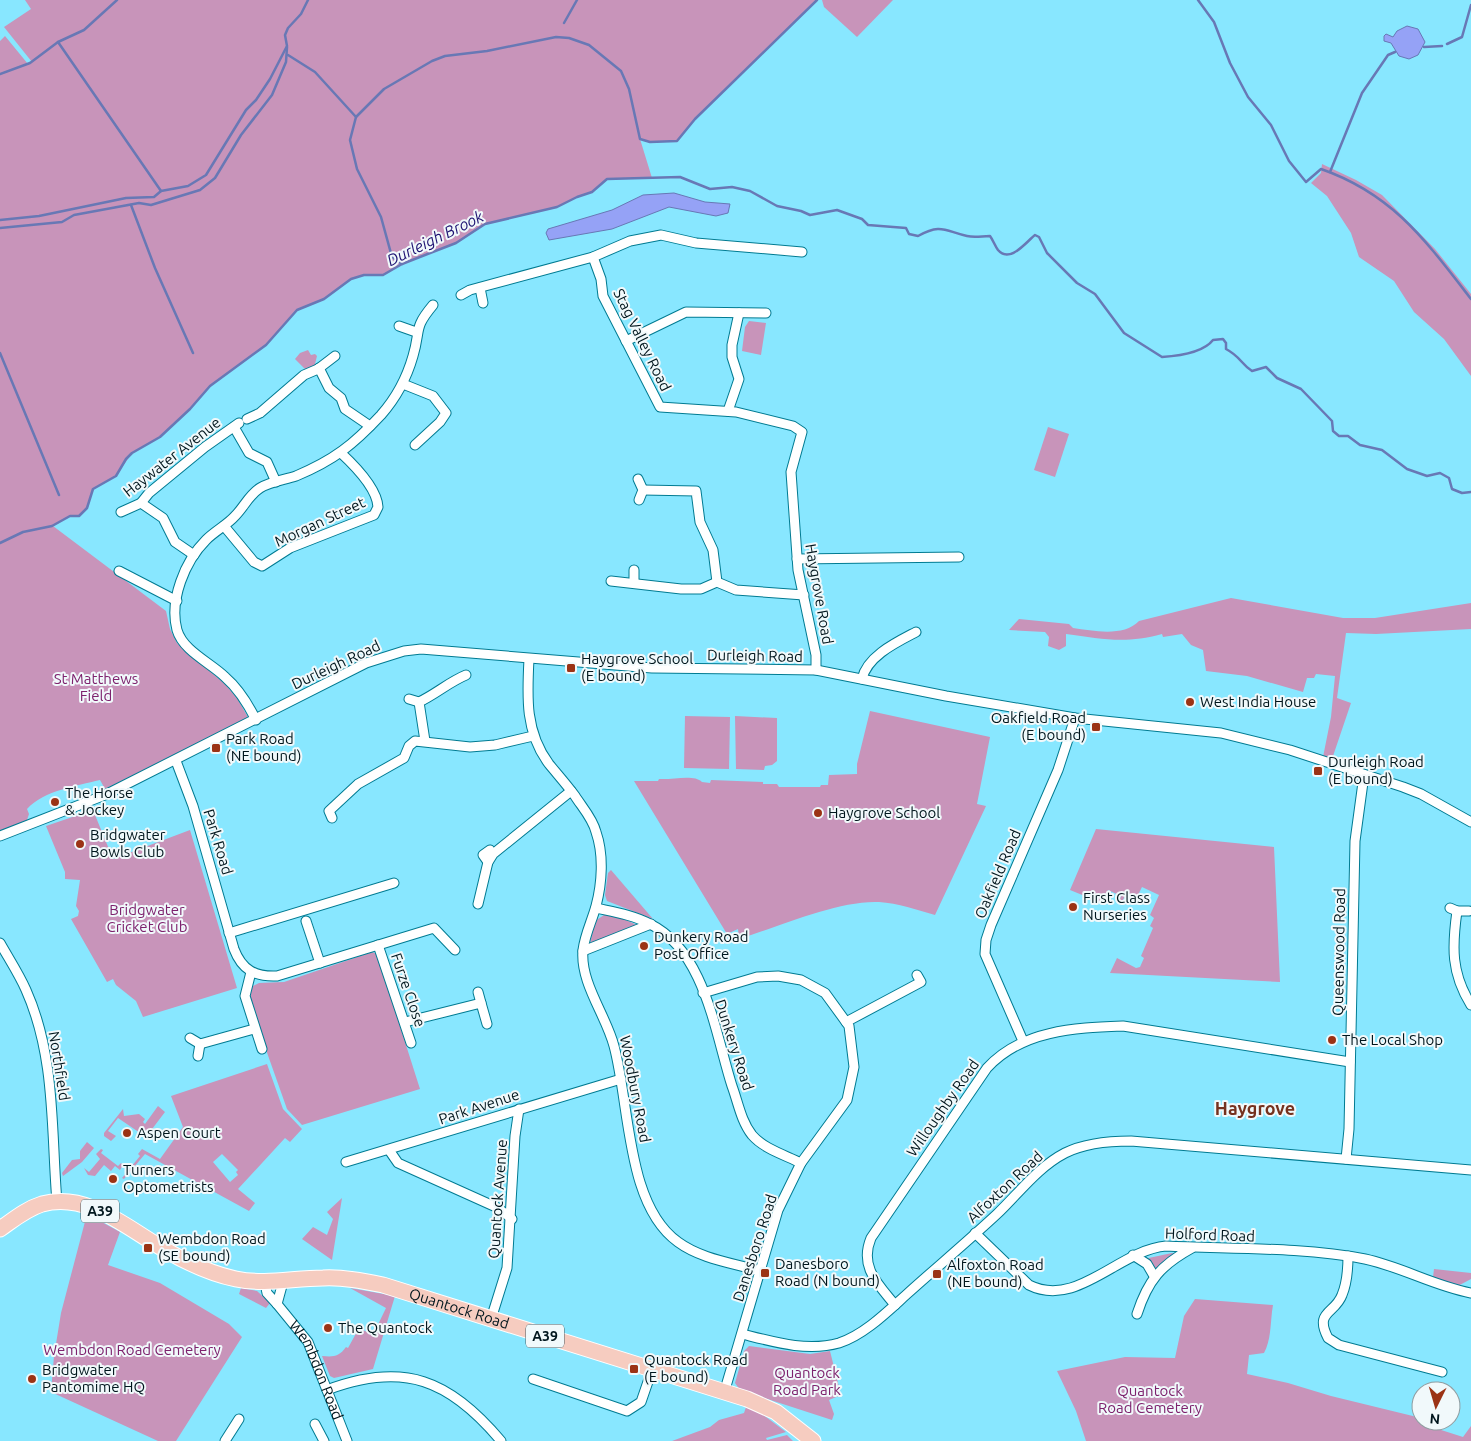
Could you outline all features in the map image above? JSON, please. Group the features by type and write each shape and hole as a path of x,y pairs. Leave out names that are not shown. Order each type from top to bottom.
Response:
{"main road":[{"name":"A39","path":"0,1229 36,1206 57,1202 77,1204 97,1209 169,1252 207,1270 236,1279 282,1282"},
{"name":"Quantock Road","path":"282,1282 322,1278 355,1279 397,1290 766,1406 799,1435 813,1441"}],"street":[{"path":"461,295 593,257 630,241 661,235 696,243 802,252"},
{"name":"Stag Valley Road","path":"593,257 601,279 603,296 660,407 728,412 793,426 802,432"},
{"path":"480,288 482,303"},
{"path":"256,720 247,702 226,678 182,641 176,626 177,601 181,581 194,555 206,540 237,515 254,493 276,482 298,475 342,453 370,426 388,406 402,384 415,348 416,332 420,320 433,305"},
{"path":"626,341 686,312 766,313"},
{"path":"728,412 739,379 732,357 732,345 739,313"},
{"path":"399,326 416,332"},
{"name":"Haywater Avenue","path":"121,512 141,503 148,493 240,423 260,413 304,375 320,368 335,356"},
{"path":"320,368 329,388 341,398 345,409 370,426"},
{"path":"402,384 434,396 446,413"},
{"path":"415,445 440,422 446,413 455,407"},
{"path":"240,423 249,453 267,462 276,482"},
{"name":"Haygrove Road","path":"802,432 791,472 792,492 797,559 816,655 816,670"},
{"name":"Morgan Street","path":"224,526 254,562 262,566 290,548 374,515 378,507 374,494 360,473 342,453"},
{"path":"638,479 643,490 639,500"},
{"path":"696,480 700,522 713,550 717,582"},
{"path":"643,490 696,491"},
{"path":"141,503 163,518 176,542 194,555"},
{"path":"797,559 959,557"},
{"path":"634,570 634,584"},
{"path":"119,571 177,601"},
{"path":"611,581 701,589 717,582 736,590 804,595"},
{"path":"862,679 868,666 873,661 894,644 916,632"},
{"name":"Durleigh Road","path":"0,836 105,795 256,720 359,666 404,651 437,649 529,659 652,668 816,670 946,696 1075,718 1221,733 1290,750 1420,794 1471,822"},
{"name":"Woodbury Road","path":"529,659 528,712 533,736 548,762 571,791 596,830 601,858 596,908 583,951 586,978 610,1032 621,1079 642,1192 662,1228 679,1243 700,1254 760,1271"},
{"path":"408,700 419,702 434,695 449,682 466,675"},
{"path":"419,702 424,741"},
{"name":"Oakfield Road","path":"1023,1041 984,949 994,918 1058,770 1075,718"},
{"path":"332,818 329,811 358,784 404,758 415,741 470,748 494,745 533,736"},
{"name":"Park Road","path":"176,760 196,815 238,960 251,972"},
{"name":"Queenswood Road","path":"1346,1159 1355,841 1364,775"},
{"path":"478,904 488,862 493,854 571,791"},
{"path":"488,862 484,855 490,850"},
{"path":"229,933 394,883"},
{"name":"Dunkery Road","path":"596,908 624,914 651,924 669,937 684,952 694,969 703,993 744,1122 763,1145 801,1163"},
{"path":"1469,911 1454,910 1454,949 1456,973 1463,992 1471,1005"},
{"path":"306,921 315,932 320,963"},
{"path":"583,951 651,924"},
{"name":"Furze Close","path":"251,972 258,976 277,976 434,928 455,950"},
{"name":"Northfield","path":"0,944 26,990 43,1040 51,1097 57,1202"},
{"name":"Furze Close","path":"378,945 411,1043"},
{"path":"251,972 245,996 254,1029 262,1049"},
{"name":"Danesboro Road","path":"703,993 757,977 778,976 802,980 825,993 849,1026 854,1066 847,1100 801,1163 778,1210 724,1393"},
{"path":"846,1022 921,982 918,976"},
{"path":"478,992 487,1024"},
{"path":"405,1022 481,1004"},
{"name":"Willoughby Road","path":"895,1305 869,1272 866,1258 871,1238 987,1068 997,1058 1023,1041 1090,1027 1123,1026 1350,1062"},
{"path":"190,1038 200,1044 254,1029"},
{"path":"198,1056 200,1044"},
{"name":"Park Avenue","path":"346,1162 621,1079"},
{"name":"Quantock Avenue","path":"490,1319 507,1268 512,1219 515,1136 519,1109"},
{"name":"Alfoxton Road","path":"742,1334 782,1344 816,1347 840,1342 870,1326 975,1233 1037,1173 1071,1150 1096,1144 1131,1141 1471,1170"},
{"path":"389,1150 398,1163 498,1208 512,1219"},
{"name":"Holford Road","path":"975,1233 1018,1276 1039,1290 1060,1290 1086,1282 1133,1255 1157,1247 1348,1256 1380,1263 1457,1290 1471,1293"},
{"path":"1136,1314 1145,1304 1154,1276 1173,1259 1192,1248"},
{"path":"1133,1255 1147,1264 1154,1276"},
{"path":"1348,1256 1343,1294 1326,1312 1323,1321 1328,1338 1339,1345 1420,1362 1442,1372"},
{"name":"Wembdon Road","path":"264,1282 267,1293 308,1342 347,1441"},
{"path":"278,1304 282,1282"},
{"path":"533,1380 627,1411 641,1402 652,1370"},
{"path":"328,1390 360,1379 376,1376 401,1377 420,1382 462,1400 483,1419 501,1441"},
{"path":"225,1441 239,1419"},
{"path":"315,1424 324,1441"}],"green space":[{"name":"St Matthews Field","path":"25,0 817,0 695,119 677,141 650,142 640,139 652,178 607,179 592,192 557,207 485,224 456,243 402,264 383,275 364,275 351,279 324,299 297,310 266,345 211,386 160,437 132,453 116,476 93,489 87,508 79,516 70,516 53,526 166,611 170,629 177,643 225,684 237,698 249,719 105,789 100,780 71,787 43,797 27,809 29,814 27,820 0,831 0,41 5,36 28,64 32,62 4,27 31,9"},
{"path":"822,0 893,0 857,37 824,7"},
{"path":"1322,164 1382,195 1435,249 1471,294 1471,376 1444,339 1414,312 1394,281 1359,257 1351,233 1327,196 1311,183 1321,173"},
{"path":"749,321 766,323 761,355 742,351 745,327"},
{"path":"308,350 311,355 315,354 317,356 314,368 307,371 295,359 300,353"},
{"path":"1048,427 1069,434 1055,477 1034,470"},
{"path":"1231,598 1343,618 1375,618 1471,603 1471,629 1376,634 1346,633 1337,698 1351,703 1332,759 1323,757 1331,717 1335,676 1316,674 1314,678 1307,678 1303,692 1247,676 1206,671 1203,650 1191,645 1182,634 1163,637 1162,634 1125,640 1066,634 1066,646 1059,650 1048,646 1049,637 1045,632 1009,630 1019,619 1069,624 1073,628 1108,632 1117,631 1133,626 1139,621"},
{"name":"Haygrove School","path":"870,711 990,737 977,804 986,806 935,915 893,904 879,902 863,903 845,905 808,915 739,939 738,929 727,934 634,781 694,778 710,783 711,780 763,782 763,784 777,784 779,787 820,787 821,785 828,785 829,775 857,774 857,764"},
{"path":"685,716 730,717 729,769 684,768"},
{"path":"735,716 777,718 777,761 772,765 765,766 764,770 736,769"},
{"name":"Bridgwater Cricket Club","path":"93,810 113,859 190,830 237,988 143,1017 136,1001 116,985 113,979 107,982 71,919 78,916 79,911 76,906 80,880 65,879 65,872 46,826"},
{"path":"1096,829 1274,847 1280,982 1110,973 1117,958 1136,968 1140,967 1144,958 1141,956 1153,928 1150,926 1154,918 1150,915 1159,895 1142,887 1135,901 1125,896 1121,904 1118,903 1121,896 1108,890 1102,903 1070,890"},
{"path":"611,870 653,919 607,901 605,895 608,873"},
{"path":"604,915 617,916 637,925 590,944 595,921"},
{"path":"372,952 377,954 420,1089 302,1125 287,1109 248,999 253,986 259,983 284,982"},
{"path":"267,1064 283,1109 302,1129 290,1142 285,1138 238,1189 255,1203 249,1211 145,1154 124,1179 122,1178 140,1156 138,1154 142,1149 160,1159 183,1127 171,1096","holes":["222,1154 238,1170 236,1172 238,1175 230,1182 213,1162"]},
{"path":"158,1106 165,1112 146,1137 118,1118 108,1131 116,1136 111,1141 104,1136 104,1133 123,1109 124,1116 139,1114 145,1119 143,1122 145,1124"},
{"path":"87,1142 94,1148 82,1162 63,1176 62,1173 72,1160 80,1159 80,1151"},
{"path":"101,1149 103,1150 101,1153 118,1166 121,1163 123,1165 120,1170 115,1166 111,1171 104,1165 95,1176 88,1175 84,1168 89,1172 100,1159 96,1154"},
{"path":"342,1198 332,1260 302,1239 313,1227 327,1235 333,1219 327,1212"},
{"name":"Wembdon Road Cemetery","path":"87,1214 120,1232 108,1265 160,1283 229,1324 242,1337 176,1441 158,1441 51,1392 54,1356 61,1313"},
{"path":"1172,1253 1177,1254 1156,1271 1144,1259"},
{"path":"1434,1269 1471,1273 1471,1279 1456,1287 1433,1277"},
{"path":"241,1288 257,1291 270,1303 266,1308 239,1294"},
{"path":"350,1288 395,1296 373,1369 334,1378 330,1376 322,1356 336,1356 346,1347 348,1348 359,1328 373,1335 386,1308"},
{"name":"Quantock Road Cemetery","path":"1195,1299 1273,1305 1267,1347 1264,1353 1249,1355 1247,1374 1411,1416 1411,1431 1444,1431 1463,1437 1471,1426 1471,1441 1086,1441 1076,1411 1057,1371 1125,1357 1175,1358 1184,1316"},
{"name":"Quantock Road Park","path":"749,1346 810,1354 830,1351 841,1395 829,1400 834,1414 832,1420 740,1390 735,1383 744,1351"},
{"path":"746,1407 758,1411 786,1432 766,1438 767,1440 787,1435 793,1441 672,1441 710,1427 719,1420 744,1413"}],"water":[{"path":"1407,26 1418,29 1425,42 1418,55 1409,59 1399,56 1391,43 1384,41 1386,34 1393,37 1397,31"},
{"path":"674,193 705,202 730,204 728,213 716,216 669,207 612,229 549,240 546,233 548,229 612,210 643,195"}],"waterway":[{"path":"0,74 30,63 58,42 84,30 117,0"},
{"path":"0,220 39,216 126,198 154,197 161,191 188,186 206,175 246,110 256,100 270,79 287,46 285,35 288,28 301,14 308,0"},
{"path":"564,23 577,0"},
{"path":"356,117 384,89 432,61 445,56 487,51 556,37 569,38 589,45 621,71 629,89 640,139 650,142 677,141 695,119 817,0"},
{"path":"1198,0 1214,22 1230,63 1248,97 1271,125 1289,161 1306,182 1321,169 1346,179 1388,206 1423,239 1471,299"},
{"path":"1447,44 1462,37 1471,5"},
{"path":"58,42 161,191"},
{"path":"1424,47 1442,46"},
{"path":"0,228 62,222 74,215 139,203 151,205 200,190 215,178 241,135 272,95 286,62 287,47"},
{"path":"1330,172 1362,93 1388,55 1395,52"},
{"path":"288,55 315,72 356,117 350,140 357,169 381,217 392,257 402,264"},
{"name":"Durleigh Brook","path":"0,543 23,532 52,526 70,516 79,516 87,508 93,489 116,476 132,453 160,437 190,409 210,386 266,345 297,310 324,299 351,279 364,275 383,275 402,264 456,243 485,224 557,207 592,192 607,179 680,177 710,189 732,187 750,191 777,206 810,215 837,210 862,219 868,225 906,228 909,234 918,236 938,229 970,237 990,236 998,250 1008,255 1018,250 1035,235 1039,237 1047,253 1077,283 1095,294 1124,333 1162,357 1196,351 1213,340 1223,339 1226,343 1226,349 1252,371 1266,367 1277,378 1301,389 1332,421 1333,431 1339,436 1348,436 1360,445 1382,450 1407,469 1427,476 1440,473 1449,478 1452,489 1462,493 1471,492"},
{"path":"131,205 155,268 193,353"},
{"path":"0,353 59,495"}],"place":[{"name":"Haygrove School (E bound)","path":"571,668"},
{"name":"West India House","path":"1190,702"},
{"name":"Oakfield Road (E bound)","path":"1096,727"},
{"name":"Park Road (NE bound)","path":"216,748"},
{"name":"Durleigh Road (E bound)","path":"1318,771"},
{"name":"The Horse & Jockey","path":"55,802"},
{"name":"Haygrove School","path":"818,813"},
{"name":"Bridgwater Bowls Club","path":"80,844"},
{"name":"First Class Nurseries","path":"1073,907"},
{"name":"Dunkery Road Post Office","path":"644,946"},
{"name":"The Local Shop","path":"1332,1040"},
{"name":"Aspen Court","path":"127,1133"},
{"name":"Turners Optometrists","path":"113,1179"},
{"name":"Wembdon Road (SE bound)","path":"148,1248"},
{"name":"Danesboro Road (N bound)","path":"765,1273"},
{"name":"Alfoxton Road (NE bound)","path":"937,1274"},
{"name":"The Quantock","path":"328,1328"},
{"name":"Quantock Road (E bound)","path":"634,1369"},
{"name":"Bridgwater Pantomime HQ","path":"32,1379"}],"district":[{"name":"Haygrove","path":"1255,1109"}]}
